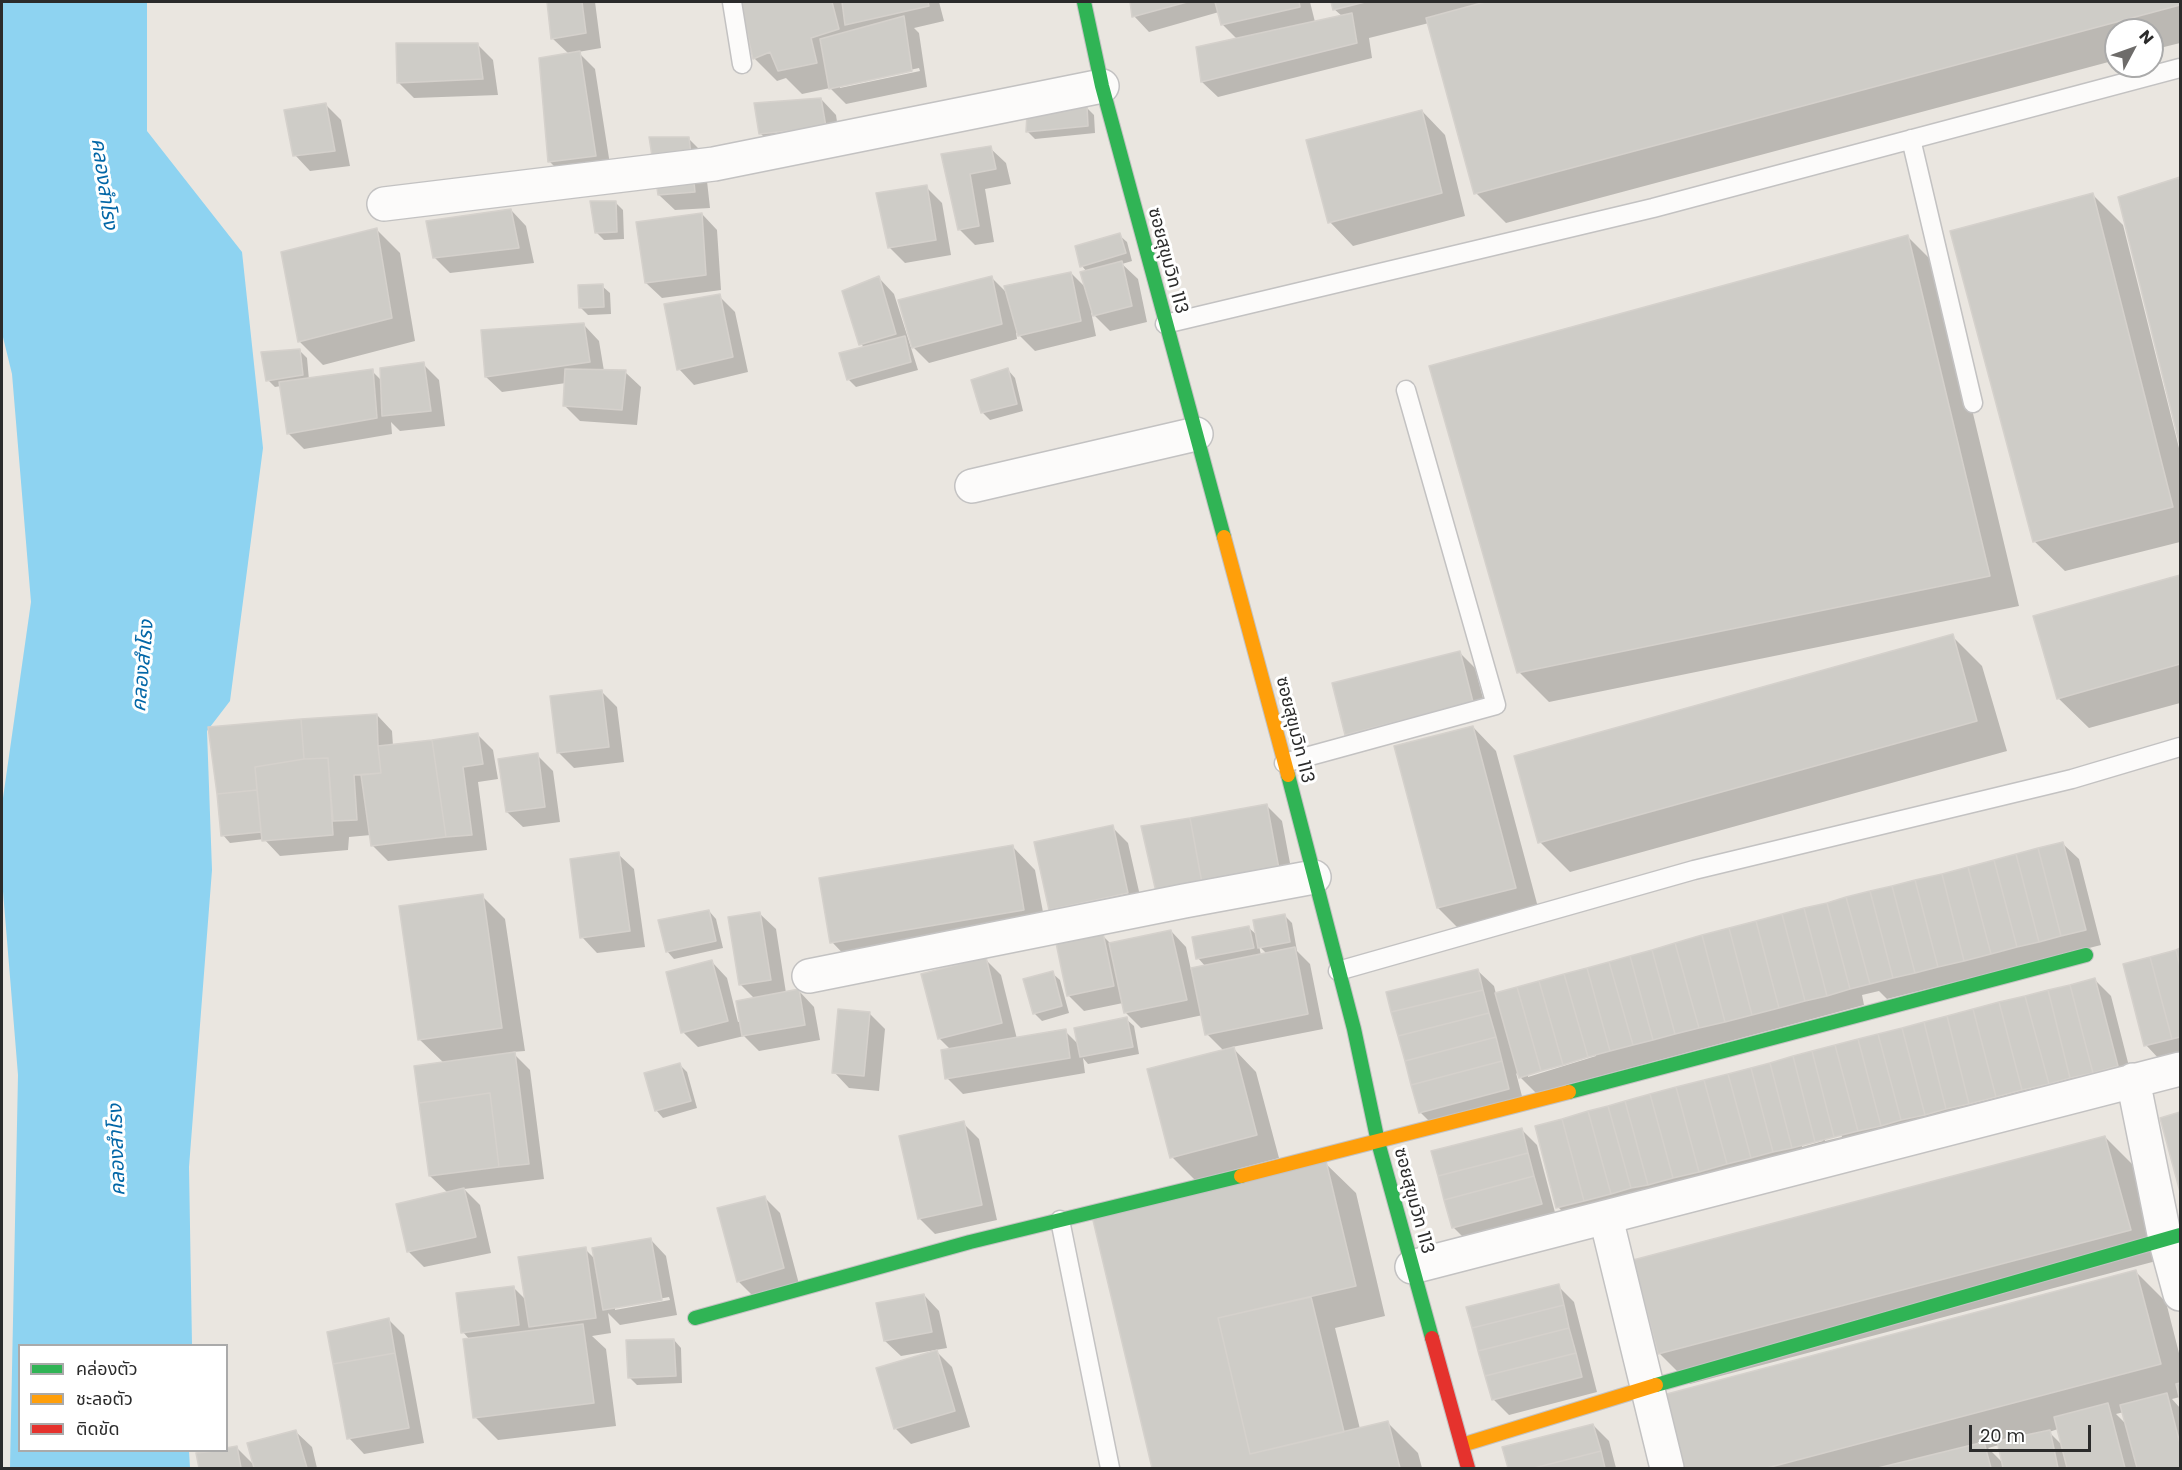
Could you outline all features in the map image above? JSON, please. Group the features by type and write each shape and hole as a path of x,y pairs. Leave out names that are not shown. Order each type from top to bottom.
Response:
{"street":[{"name":"ซอยสุขุมวิท 113","path":"1084,2 1102,86 1354,1029 1378,1142 1468,1468"},
{"path":"384,204 714,164 1102,86"},
{"path":"972,486 1196,434"},
{"path":"809,976 1314,877"},
{"path":"695,1318 970,1242 1378,1142 2086,955"},
{"path":"1412,1267 2181,1069"},
{"path":"2133,1080 2173,1237 2181,1294"},
{"path":"1606,1218 1667,1468"},
{"path":"1462,1445 1648,1387 2173,1237"}],"lane":[{"path":"732,2 742,64"},
{"path":"1165,324 1653,208 2181,68"},
{"path":"1911,139 1973,403"},
{"path":"1284,763 1496,705 1406,390"},
{"path":"1338,971 1694,870 2072,779 2181,747"},
{"path":"1060,1220 1110,1468"}],"water":[{"name":"คลองสำโรง","path":"2,2 147,2 147,131 242,252 263,448 230,701 207,731 212,870 189,1167 192,1344 18,1344 18,1452 189,1452 190,1468 10,1468 18,1075 2,879 2,805 31,602 12,374 2,333"}],"building":[{"path":"547,2 582,2 586,33 551,39"},
{"path":"740,2 832,2 839,29 811,38 817,63 778,71 770,52 753,59"},
{"path":"842,2 928,2 929,6 845,25"},
{"path":"1130,2 1187,2 1132,17"},
{"path":"1215,2 1299,2 1300,7 1221,25"},
{"path":"1331,2 1365,2 1333,10"},
{"path":"1485,2 2180,2 2180,5 2131,18 2104,18 2104,25 1474,194 1426,18"},
{"path":"1352,13 1357,43 1201,82 1196,47"},
{"path":"904,16 912,71 829,89 820,39"},
{"path":"396,43 478,43 483,79 397,83"},
{"path":"580,51 596,156 548,162 539,58"},
{"path":"821,98 826,127 759,134 754,103"},
{"path":"326,103 335,151 293,156 284,110"},
{"path":"1087,106 1088,126 1026,132 1027,114"},
{"path":"1422,110 1442,193 1328,223 1306,140"},
{"path":"649,137 689,137 695,192 658,195"},
{"path":"991,146 996,169 970,174 979,226 958,230 941,154"},
{"path":"2180,177 2180,446 2118,197"},
{"path":"927,185 936,240 888,248 876,193"},
{"path":"2093,193 2173,507 2033,542 1950,231"},
{"path":"590,201 616,201 617,232 595,233"},
{"path":"511,209 519,248 433,258 426,221"},
{"path":"702,213 706,275 645,283 636,222"},
{"path":"377,228 392,318 298,342 281,252"},
{"path":"1120,233 1126,253 1080,267 1075,246"},
{"path":"1908,235 1990,576 1517,673 1429,366"},
{"path":"1122,261 1132,306 1093,316 1080,272"},
{"path":"1071,272 1081,321 1018,336 1004,286"},
{"path":"879,276 896,334 859,345 842,291"},
{"path":"992,276 1002,324 912,348 898,300"},
{"path":"603,284 604,307 579,308 578,285"},
{"path":"720,294 733,357 677,370 664,304"},
{"path":"584,323 590,362 485,377 481,330"},
{"path":"905,336 911,362 847,380 839,353"},
{"path":"300,349 303,375 266,381 261,352"},
{"path":"424,362 431,411 382,416 380,368"},
{"path":"1008,368 1017,404 981,413 971,380"},
{"path":"373,369 377,418 287,434 279,382"},
{"path":"565,369 626,370 622,410 563,406"},
{"path":"2180,575 2180,664 2057,699 2033,616"},
{"path":"1953,634 1977,721 1538,843 1514,756"},
{"path":"1460,651 1473,702 1345,735 1332,683"},
{"path":"602,690 609,747 557,753 550,696"},
{"path":"377,714 381,773 354,775 357,820 333,821 328,758 304,759 301,719"},
{"path":"301,719 304,759 255,767 257,790 217,794 208,727"},
{"path":"1473,726 1516,888 1437,908 1394,746"},
{"path":"478,733 483,764 463,767 472,835 446,837 432,740"},
{"path":"432,740 446,837 371,846 361,775 381,773 378,746"},
{"path":"538,753 545,807 506,812 498,759"},
{"path":"328,758 333,835 262,841 255,767 304,759"},
{"path":"257,790 261,832 221,836 217,794"},
{"path":"1267,804 1279,869 1202,883 1190,818"},
{"path":"1190,818 1202,883 1156,892 1141,826"},
{"path":"1113,825 1128,893 1049,910 1034,842"},
{"path":"2063,842 2086,930 2061,936 2038,848"},
{"path":"1013,845 1024,910 830,943 819,878"},
{"path":"2038,848 2061,936 2039,942 2016,854"},
{"path":"619,852 630,931 580,938 570,859"},
{"path":"2016,854 2039,942 2017,947 1994,860"},
{"path":"1994,860 2017,947 1991,954 1968,867"},
{"path":"1968,867 1991,954 1964,961 1942,874"},
{"path":"1942,874 1964,961 1938,967 1915,880"},
{"path":"1915,880 1938,967 1915,973 1892,886"},
{"path":"1892,886 1915,973 1893,978 1870,891"},
{"path":"1870,891 1893,978 1870,984 1846,897"},
{"path":"483,894 502,1028 418,1040 399,906"},
{"path":"1846,897 1870,984 1850,989 1827,903"},
{"path":"1827,903 1850,989 1827,996 1804,908"},
{"path":"1804,908 1827,996 1805,1001 1782,914"},
{"path":"709,910 716,941 666,952 658,920"},
{"path":"760,912 771,980 739,985 728,917"},
{"path":"1285,914 1290,942 1258,948 1253,920"},
{"path":"1782,914 1805,1001 1779,1008 1756,921"},
{"path":"1756,921 1779,1008 1752,1015 1729,928"},
{"path":"1249,926 1254,948 1196,959 1192,937"},
{"path":"1729,928 1752,1015 1725,1022 1702,935"},
{"path":"1171,930 1187,1000 1124,1013 1109,943"},
{"path":"1103,933 1114,986 1067,996 1056,943"},
{"path":"1702,935 1725,1022 1699,1028 1675,943"},
{"path":"1675,943 1699,1028 1675,1034 1652,950"},
{"path":"1295,947 1308,1014 1205,1035 1191,968"},
{"path":"2180,948 2180,967 2176,950"},
{"path":"1652,950 1675,1034 1653,1040 1630,956"},
{"path":"2176,950 2180,967 2180,1037 2172,1039 2150,957"},
{"path":"1630,956 1653,1040 1633,1045 1609,962"},
{"path":"986,957 1002,1023 938,1039 921,974"},
{"path":"2150,957 2172,1039 2144,1046 2123,964"},
{"path":"712,960 728,1021 681,1033 666,972"},
{"path":"1609,962 1633,1045 1610,1051 1587,968"},
{"path":"1587,968 1610,1051 1588,1057 1564,974"},
{"path":"1478,969 1483,990 1391,1012 1386,992"},
{"path":"1053,971 1062,1006 1033,1014 1023,979"},
{"path":"1564,974 1588,1057 1563,1065 1539,981"},
{"path":"2095,978 2118,1066 2093,1073 2070,985"},
{"path":"1539,981 1563,1065 1541,1071 1517,987"},
{"path":"2070,985 2093,1073 2070,1078 2048,990"},
{"path":"1517,987 1541,1071 1519,1078 1495,993"},
{"path":"799,989 805,1025 742,1036 736,1001"},
{"path":"1483,990 1489,1013 1398,1036 1391,1012"},
{"path":"2048,990 2070,1078 2049,1084 2025,996"},
{"path":"2025,996 2049,1084 2022,1090 1999,1002"},
{"path":"1999,1002 2022,1090 1996,1097 1973,1009"},
{"path":"838,1009 870,1012 864,1076 832,1073"},
{"path":"1973,1009 1996,1097 1969,1104 1947,1016"},
{"path":"1489,1013 1496,1037 1405,1061 1398,1036"},
{"path":"1947,1016 1969,1104 1946,1109 1924,1022"},
{"path":"1127,1017 1133,1047 1080,1057 1074,1028"},
{"path":"1924,1022 1946,1109 1925,1115 1902,1028"},
{"path":"1902,1028 1925,1115 1901,1120 1878,1034"},
{"path":"1066,1029 1070,1058 945,1079 941,1050"},
{"path":"1878,1034 1901,1120 1881,1126 1858,1039"},
{"path":"1496,1037 1502,1061 1411,1085 1405,1061"},
{"path":"1858,1039 1881,1126 1858,1131 1835,1045"},
{"path":"1835,1045 1858,1131 1834,1137 1812,1051"},
{"path":"1234,1047 1257,1135 1170,1158 1147,1069"},
{"path":"1812,1051 1834,1137 1815,1142 1793,1056"},
{"path":"515,1052 529,1164 499,1167 490,1093 419,1103 414,1066"},
{"path":"1793,1056 1815,1142 1792,1148 1770,1063"},
{"path":"1502,1061 1509,1089 1419,1113 1411,1085"},
{"path":"680,1063 691,1101 655,1111 644,1073"},
{"path":"1770,1063 1792,1148 1773,1152 1751,1068"},
{"path":"1751,1068 1773,1152 1751,1158 1728,1074"},
{"path":"1728,1074 1751,1158 1727,1164 1704,1080"},
{"path":"1704,1080 1727,1164 1699,1172 1676,1087"},
{"path":"1676,1087 1699,1172 1673,1178 1650,1094"},
{"path":"490,1093 499,1167 429,1176 419,1103"},
{"path":"1650,1094 1673,1178 1648,1185 1625,1101"},
{"path":"1625,1101 1648,1185 1631,1188 1608,1106"},
{"path":"1608,1106 1631,1188 1611,1194 1588,1111"},
{"path":"1588,1111 1611,1194 1584,1201 1562,1119"},
{"path":"2180,1112 2180,1192 2160,1118"},
{"path":"1562,1119 1584,1201 1556,1208 1535,1126"},
{"path":"964,1121 982,1205 918,1219 899,1136"},
{"path":"1522,1128 1528,1153 1438,1176 1431,1151"},
{"path":"2105,1136 2131,1230 1658,1354 1633,1260"},
{"path":"1528,1153 1534,1176 1444,1200 1438,1176"},
{"path":"1326,1161 1356,1286 1218,1318 1250,1454 1388,1421 1400,1468 1152,1468 1092,1216"},
{"path":"1534,1176 1542,1204 1452,1228 1444,1200"},
{"path":"464,1188 476,1237 407,1252 396,1204"},
{"path":"765,1196 784,1268 737,1282 717,1208"},
{"path":"651,1238 662,1300 603,1310 592,1248"},
{"path":"586,1247 596,1318 529,1327 518,1257"},
{"path":"2136,1270 2161,1364 1767,1468 1683,1468 1663,1395"},
{"path":"1559,1284 1564,1305 1472,1328 1466,1307"},
{"path":"514,1286 519,1325 461,1333 456,1293"},
{"path":"924,1294 932,1332 884,1341 876,1303"},
{"path":"1311,1297 1344,1432 1250,1454 1218,1318"},
{"path":"1564,1305 1569,1328 1478,1351 1472,1328"},
{"path":"389,1318 395,1353 333,1364 327,1332"},
{"path":"583,1324 594,1403 473,1418 463,1339"},
{"path":"1569,1328 1576,1353 1485,1376 1478,1351"},
{"path":"674,1339 676,1376 628,1378 626,1340"},
{"path":"937,1350 955,1411 894,1429 876,1368"},
{"path":"395,1353 409,1428 347,1439 333,1364"},
{"path":"1576,1353 1582,1377 1492,1400 1485,1376"},
{"path":"2180,1383 2180,1401 2176,1384"},
{"path":"2167,1393 2180,1444 2180,1468 2137,1468 2120,1405"},
{"path":"2108,1403 2125,1468 2067,1468 2054,1417"},
{"path":"1593,1424 1601,1451 1534,1468 1508,1468 1502,1447"},
{"path":"296,1430 307,1468 254,1468 247,1443"},
{"path":"2050,1430 2058,1468 2003,1468 1997,1441"},
{"path":"1984,1442 1991,1468 1878,1468"},
{"path":"237,1446 241,1468 199,1468 196,1453 228,1452 228,1448"},
{"path":"1601,1451 1605,1468 1534,1468"}],"traffic: fast":[{"path":"1084,2 1102,86 1224,537"},
{"path":"1288,775 1354,1029 1378,1142 1432,1338"},
{"path":"1569,1092 2086,955"},
{"path":"695,1318 970,1242 1241,1176"},
{"path":"1656,1385 2180,1235"}],"traffic: slow":[{"path":"1224,537 1288,775"},
{"path":"1241,1176 1569,1092"},
{"path":"1462,1445 1656,1385"}],"traffic: jam":[{"path":"1432,1338 1468,1468"}]}
